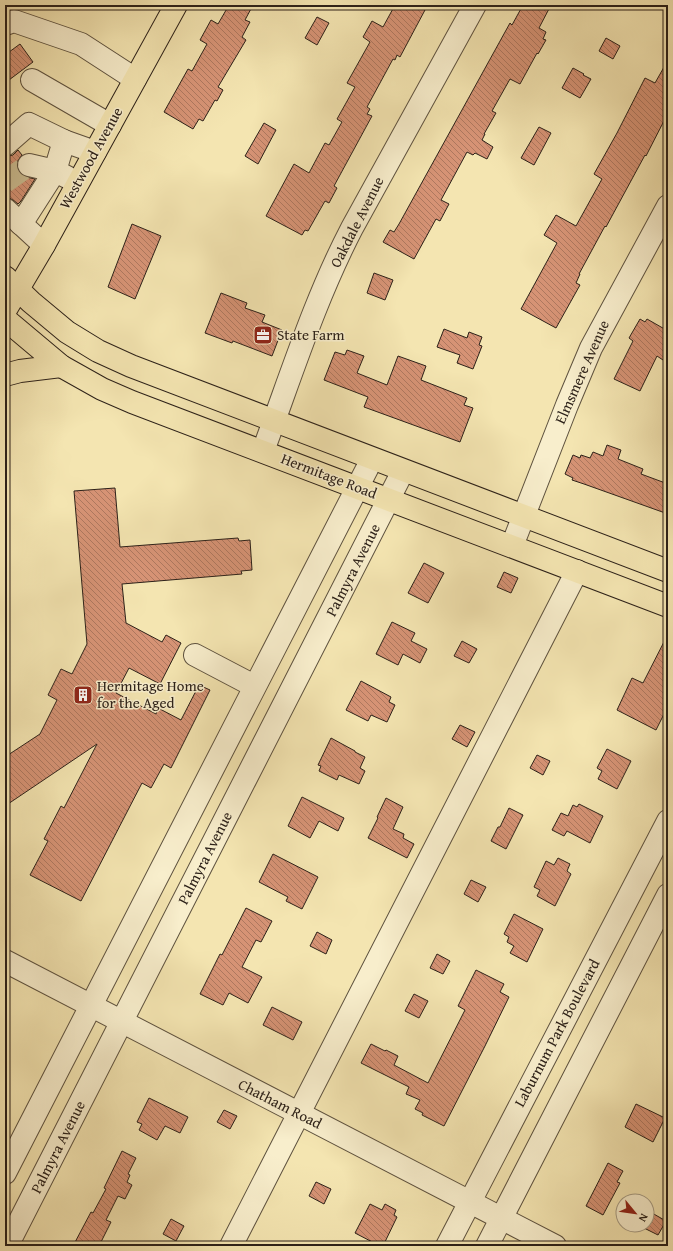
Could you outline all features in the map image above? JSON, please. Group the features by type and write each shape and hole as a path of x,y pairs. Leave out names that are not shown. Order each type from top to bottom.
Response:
{"main road":[{"name":"Westwood Avenue","path":"5,311 9,287 44,245 176,5"},
{"name":"Hermitage Road","path":"9,287 67,332 98,351 134,368 668,572"},
{"name":"Hermitage Road","path":"5,319 61,366 102,389 132,402 668,606"},
{"path":"5,376 20,371 61,366"}],"street":[{"name":"Oakdale Avenue","path":"263,451 315,310 337,257 475,5"},
{"path":"5,24 14,21 81,44 135,80"},
{"path":"32,80 110,124"},
{"path":"5,145 29,124 64,142 95,152"},
{"path":"44,245 13,216 55,171 64,142"},
{"path":"29,165 55,171 78,183"},
{"name":"Elmsmere Avenue","path":"512,546 591,348 668,206"},
{"path":"5,1173 372,458"},
{"name":"Palmyra Avenue","path":"7,1246 403,471"},
{"path":"231,1246 577,571"},
{"path":"195,655 254,686"},
{"name":"Laburnum Park Boulevard","path":"447,1246 668,820"},
{"path":"487,1246 668,895"},
{"name":"Chatham Road","path":"5,962 555,1246"}],"building":[{"path":"229,5 253,5 245,20 250,22 242,37 246,40 218,87 223,90 217,101 215,100 203,121 199,119 193,129 164,112 188,69 192,71 207,44 200,40 211,20 218,24"},
{"path":"395,5 417,5 425,10 400,57 397,55 395,60 393,59 367,107 370,109 367,114 372,116 334,186 337,188 329,203 325,201 308,231 305,230 302,235 266,216 294,164 309,173 325,143 329,145 342,122 337,119 355,87 347,83 370,42 363,37 372,21 383,27"},
{"path":"523,5 551,5 539,28 546,32 543,39 546,40 520,84 510,79 492,111 496,113 482,140 493,147 487,159 475,153 473,155 467,152 441,200 449,204 440,221 436,219 414,259 383,242 390,230 394,232 399,224 510,23 512,25"},
{"path":"317,17 329,23 317,45 305,38"},
{"path":"606,38 620,46 613,59 599,51"},
{"path":"20,44 33,62 5,83 5,55"},
{"path":"668,60 668,113 646,156 645,155 579,274 576,283 580,285 556,328 521,309 557,243 544,235 556,215 576,226 602,179 594,174 645,78 655,83"},
{"path":"573,68 591,79 580,98 562,88"},
{"path":"264,123 276,130 258,164 245,156"},
{"path":"539,127 551,133 534,165 521,158"},
{"path":"18,150 22,155 17,162 17,169 26,177 35,179 18,204 5,196 5,157 13,155"},
{"path":"132,224 161,236 135,299 108,287"},
{"path":"374,273 393,280 385,300 367,293"},
{"path":"221,293 247,303 245,308 265,315 262,322 282,330 272,356 233,341 232,343 205,333"},
{"path":"640,319 645,322 647,319 668,331 668,351 663,360 657,356 640,391 614,379 633,341 629,338"},
{"path":"444,329 467,338 469,332 482,337 479,345 482,346 473,369 457,363 460,355 437,347"},
{"path":"347,350 364,356 357,373 387,385 398,356 426,366 421,380 467,398 464,405 473,408 460,442 364,407 368,397 324,380 335,352 345,355"},
{"path":"607,445 621,450 618,459 643,469 641,474 668,484 668,514 572,480 573,478 565,474 573,455 580,458 581,455 590,458 593,452 603,456"},
{"name":"Hermitage Home for the Aged","path":"115,488 120,547 238,538 239,541 250,540 252,570 241,571 242,574 122,584 126,623 162,642 166,635 181,643 160,684 129,668 116,693 156,714 158,708 181,720 199,685 210,690 171,768 164,764 151,788 142,783 81,901 30,875 48,841 44,839 61,806 64,808 97,744 5,806 5,757 40,734 57,700 48,695 61,669 72,674 87,644 74,491"},
{"path":"424,563 444,573 428,603 408,593"},
{"path":"504,572 518,578 511,593 497,587"},
{"path":"392,622 415,633 411,641 427,649 420,663 403,654 398,665 376,654"},
{"path":"668,634 668,706 656,730 617,710 632,678 643,683"},
{"path":"462,641 477,649 469,663 454,656"},
{"path":"361,681 391,697 389,702 395,705 387,722 371,715 368,721 346,710"},
{"path":"460,725 475,732 467,747 452,739"},
{"path":"331,738 365,757 360,768 365,771 359,784 339,775 337,780 319,771 321,766 318,765"},
{"path":"607,749 631,761 617,789 598,779 602,771 597,768"},
{"path":"537,755 550,761 543,775 530,768"},
{"path":"302,797 344,818 338,831 319,821 310,838 288,826"},
{"path":"386,798 403,807 393,829 404,834 403,838 414,844 407,858 368,838"},
{"path":"579,804 603,816 590,843 567,831 564,836 552,830 561,813 568,816 573,805 577,807"},
{"path":"509,808 523,815 506,849 491,841"},
{"path":"273,854 318,877 302,909 286,901 288,897 259,882"},
{"path":"558,858 570,864 567,871 571,874 555,906 537,896 540,890 534,887 546,861 554,865"},
{"path":"471,880 486,887 478,902 464,894"},
{"path":"246,908 272,921 261,942 256,940 242,967 262,977 248,1003 229,993 223,1005 200,994 220,954 222,955"},
{"path":"514,914 543,929 527,962 510,953 514,946 507,942 509,937 504,934"},
{"path":"317,932 332,940 326,954 310,946"},
{"path":"437,954 450,961 443,974 430,968"},
{"path":"476,970 504,984 500,992 509,997 444,1126 422,1115 423,1113 415,1109 420,1100 406,1094 409,1087 361,1063 371,1044 398,1056 394,1065 428,1083 465,1010 458,1006"},
{"path":"414,994 428,1001 419,1018 405,1011"},
{"path":"272,1007 302,1022 293,1040 263,1025"},
{"path":"149,1098 188,1117 180,1133 165,1126 157,1140 139,1130 142,1124 137,1122"},
{"path":"636,1104 665,1118 653,1142 625,1127"},
{"path":"224,1110 237,1116 230,1129 217,1122"},
{"path":"122,1151 136,1158 128,1174 130,1175 127,1182 132,1185 125,1199 118,1196 106,1220 111,1222 99,1246 73,1246 91,1212 93,1213 106,1189 104,1188"},
{"path":"608,1163 623,1171 617,1182 620,1183 603,1215 586,1206"},
{"path":"316,1182 331,1189 324,1204 309,1196"},
{"path":"370,1204 382,1210 385,1204 396,1210 394,1215 397,1217 383,1246 380,1246 355,1233"},
{"path":"655,1215 666,1221 658,1235 654,1233"},
{"path":"171,1219 184,1226 176,1241 163,1234"}],"tunnel":[{"path":"5,182 29,165"}],"place":[{"name":"State Farm","path":"263,335"},
{"name":"Hermitage Home for the Aged","path":"83,695"}]}
